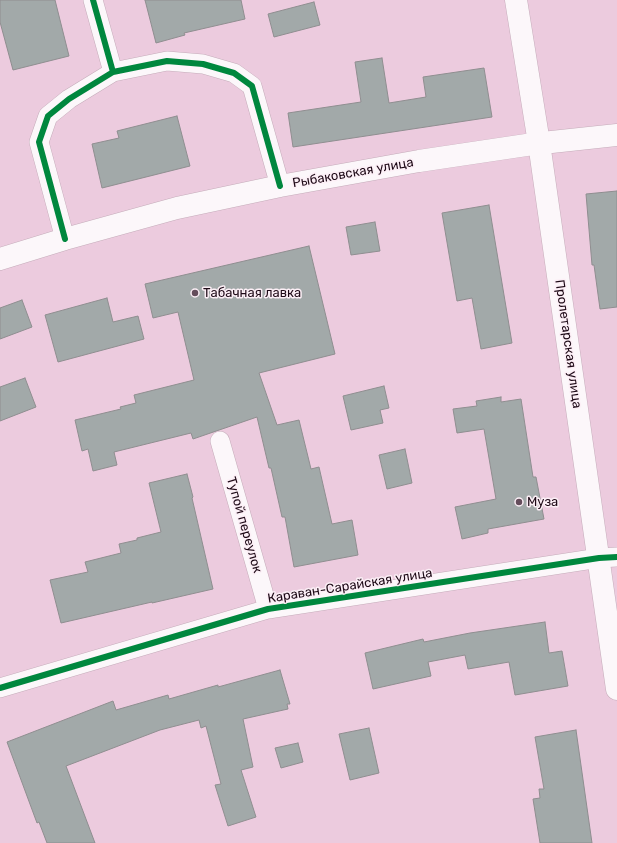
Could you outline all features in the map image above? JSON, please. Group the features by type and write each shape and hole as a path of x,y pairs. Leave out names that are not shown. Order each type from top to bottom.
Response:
{"main road":[{"name":"Пролетарская улица","path":"516,0 608,557 617,689"},
{"name":"Рыбаковская улица","path":"0,259 65,239 177,208 280,186 419,161 539,143 617,135"}],"street":[{"path":"93,0 113,72"},
{"path":"65,239 38,142 48,116 70,99 113,72 167,61 202,64 234,73 252,86 280,186"},
{"name":"Тупой переулок","path":"220,441 268,609"},
{"name":"Караван-Сарайская улица","path":"0,688 268,609 608,557"}],"building":[{"path":"0,0 55,0 69,56 13,70 0,22"},
{"path":"145,0 241,0 245,19 184,33 185,35 156,43"},
{"path":"314,2 320,25 274,37 268,14"},
{"path":"382,58 389,103 426,97 423,77 484,68 492,117 293,147 288,113 361,102 355,62"},
{"path":"177,116 190,166 102,188 92,144 119,138 117,131"},
{"path":"617,191 617,307 600,309 594,265 592,265 586,194"},
{"path":"489,205 512,343 481,349 472,298 457,301 442,213"},
{"path":"375,222 380,251 351,255 346,227"},
{"path":"309,246 335,354 259,373 277,425 299,420 311,469 319,467 332,524 352,520 358,555 294,567 285,517 282,517 271,468 269,468 257,417 193,439 191,433 114,452 117,465 93,471 88,449 82,451 75,420 121,409 120,407 136,403 134,395 194,380 178,312 153,318 145,284"},
{"path":"107,298 113,322 138,316 144,339 58,362 45,315"},
{"path":"22,300 32,327 0,339 0,308"},
{"path":"25,378 36,407 0,421 0,387"},
{"path":"384,386 389,408 380,410 383,423 351,430 343,396"},
{"path":"501,397 501,402 521,399 533,477 536,477 544,519 488,529 488,533 462,539 455,507 496,499 484,429 457,433 453,409 477,406 476,401"},
{"path":"405,449 412,483 387,489 379,455"},
{"path":"187,474 213,589 61,623 50,580 88,572 85,562 121,553 119,544 161,532 149,483"},
{"path":"545,622 549,653 562,651 568,686 515,695 509,662 468,669 465,655 428,662 431,676 373,689 365,653 423,639 424,642 470,633"},
{"path":"280,670 290,704 287,704 288,709 243,719 253,767 241,770 256,817 228,826 215,785 221,784 206,726 201,728 199,720 160,730 66,766 95,843 47,843 39,822 37,823 7,742 113,701 116,710 168,695 169,699"},
{"path":"369,728 379,773 350,780 339,734"},
{"path":"576,730 592,843 540,843 533,799 540,798 539,789 544,789 535,737"},
{"path":"298,743 303,762 281,768 275,748"}],"cycle path":[{"path":"65,239 39,142 48,116 69,99 113,72 93,0"},
{"path":"113,72 167,61 203,64 234,73 252,86 280,186"},
{"path":"0,688 268,609 599,558 617,557"}],"place":[{"name":"Табачная лавка","path":"195,293"},
{"name":"Муза","path":"519,502"}]}
